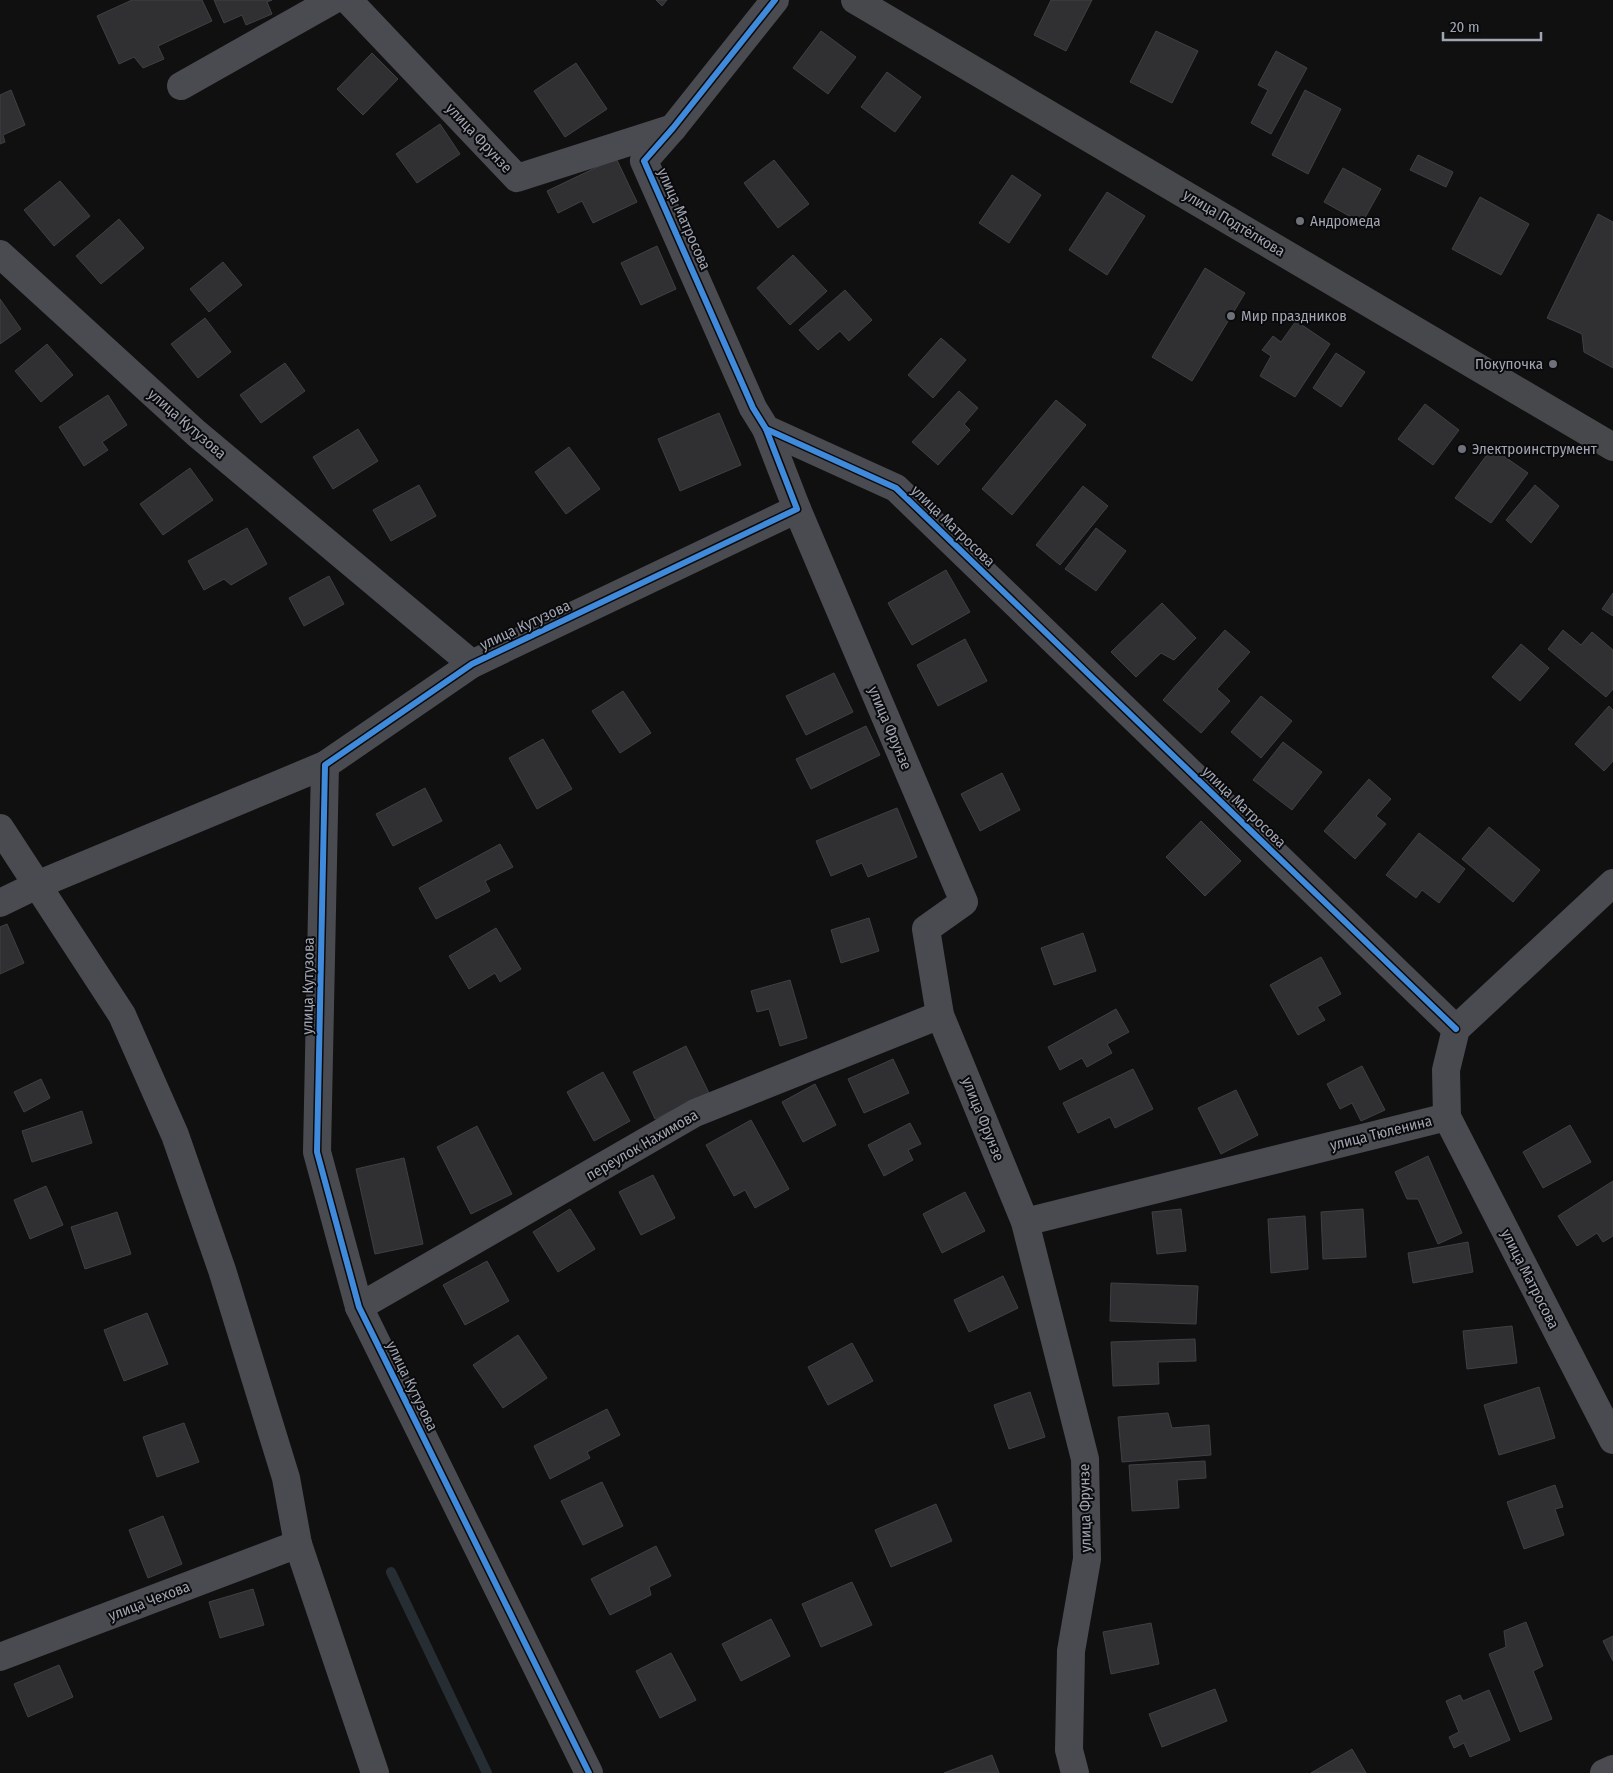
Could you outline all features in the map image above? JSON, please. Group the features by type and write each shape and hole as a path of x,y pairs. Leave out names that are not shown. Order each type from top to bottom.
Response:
{"main road":[{"name":"улица Подтёлкова","path":"855,0 1613,446"}],"street":[{"path":"181,86 333,0"},
{"name":"улица Фрунзе","path":"348,0 517,178 673,128"},
{"name":"улица Матросова","path":"775,0 673,128 644,161 752,408 766,429 896,488 1456,1030"},
{"name":"улица Кутузова","path":"0,254 196,433 472,664"},
{"path":"766,429 797,510"},
{"name":"улица Фрунзе","path":"797,510 964,902 926,929 940,1015 1025,1222 1085,1459 1086,1559 1071,1651 1069,1750 1075,1773"},
{"name":"улица Кутузова","path":"589,1773 359,1308 317,1152 325,765 472,664 797,510"},
{"path":"0,903 37,885 325,765"},
{"path":"0,828 122,1015 175,1135 222,1270 286,1478 298,1544 374,1773"},
{"path":"1456,1030 1612,886"},
{"name":"переулок Нахимова","path":"359,1308 695,1113 940,1015"},
{"name":"улица Тюленина","path":"1025,1222 1447,1117 1446,1070 1456,1030"},
{"name":"улица Матросова","path":"1447,1117 1613,1440"},
{"name":"улица Чехова","path":"0,1657 298,1544"},
{"path":"1604,1773 1613,1769"}],"building":[{"path":"132,0 202,0 212,21 158,46 164,59 143,68 134,57 119,64 97,16"},
{"path":"214,0 272,0 267,2 272,14 246,25 242,15 224,23"},
{"path":"656,0 667,0 662,6"},
{"path":"1051,0 1092,0 1066,51 1034,35"},
{"path":"821,31 856,57 828,94 793,68"},
{"path":"1156,31 1198,51 1172,103 1130,82"},
{"path":"1276,51 1307,68 1271,134 1251,123 1268,90 1258,85"},
{"path":"372,53 398,79 363,115 337,89"},
{"path":"576,63 607,109 565,137 534,91"},
{"path":"887,72 921,97 895,132 861,107"},
{"path":"11,90 25,125 3,135 5,142 0,144 0,95"},
{"path":"1305,90 1341,109 1308,174 1272,155"},
{"path":"440,124 460,154 417,183 396,154"},
{"path":"1418,155 1453,172 1446,187 1410,170"},
{"path":"616,158 637,202 593,223 582,201 558,213 547,191"},
{"path":"774,160 809,204 778,228 744,183"},
{"path":"1343,168 1381,189 1362,223 1324,202"},
{"path":"1012,175 1041,195 1009,243 979,223"},
{"path":"60,181 90,216 54,246 24,210"},
{"path":"1107,192 1145,216 1107,275 1069,250"},
{"path":"1480,197 1529,224 1501,275 1452,249"},
{"path":"1598,214 1613,222 1613,368 1584,352 1582,334 1547,318"},
{"path":"119,219 144,248 101,284 76,256"},
{"path":"657,246 676,289 641,305 621,263"},
{"path":"793,255 827,291 790,325 757,288"},
{"path":"223,262 242,285 209,312 190,289"},
{"path":"1205,268 1245,293 1192,381 1152,357"},
{"path":"845,290 872,320 849,341 840,331 818,350 799,330"},
{"path":"0,299 21,329 0,344"},
{"path":"205,318 231,352 198,378 171,344"},
{"path":"1296,321 1330,344 1295,397 1260,376 1271,356 1262,350 1273,336 1281,342"},
{"path":"941,338 966,360 933,398 908,375"},
{"path":"47,344 73,375 41,402 15,371"},
{"path":"1336,353 1365,372 1341,407 1313,388"},
{"path":"285,363 305,391 261,423 240,395"},
{"path":"959,391 978,408 964,424 970,430 938,465 912,442"},
{"path":"108,395 127,425 102,442 108,450 84,466 59,427"},
{"path":"1056,400 1086,425 1012,515 982,489"},
{"path":"1425,404 1459,430 1433,465 1398,439"},
{"path":"719,413 741,465 680,491 658,439"},
{"path":"358,429 378,461 333,489 313,457"},
{"path":"569,447 600,489 566,514 535,472"},
{"path":"1492,448 1528,473 1491,523 1455,498"},
{"path":"190,468 213,500 163,535 140,504"},
{"path":"419,485 436,516 391,541 373,510"},
{"path":"1535,485 1559,506 1531,543 1506,520"},
{"path":"1083,486 1108,506 1060,565 1036,545"},
{"path":"247,528 267,564 231,585 224,579 204,590 188,561"},
{"path":"1096,528 1126,551 1096,591 1065,569"},
{"path":"946,570 970,612 912,645 888,603"},
{"path":"329,576 344,604 304,626 289,598"},
{"path":"1613,593 1613,616 1602,609"},
{"path":"1162,603 1196,638 1174,660 1161,653 1136,677 1111,652"},
{"path":"1225,630 1250,652 1217,689 1230,701 1201,733 1163,700"},
{"path":"1563,630 1581,645 1592,632 1613,650 1613,689 1606,697 1548,649"},
{"path":"965,639 987,681 938,706 917,665"},
{"path":"1521,644 1549,668 1520,701 1492,677"},
{"path":"834,673 853,712 806,735 786,696"},
{"path":"623,691 651,733 620,753 592,711"},
{"path":"1261,696 1292,721 1261,758 1231,732"},
{"path":"1609,706 1613,710 1613,761 1604,771 1575,744"},
{"path":"866,726 880,755 811,789 796,759"},
{"path":"543,739 572,789 537,809 509,758"},
{"path":"1283,742 1322,772 1292,810 1253,780"},
{"path":"1002,773 1020,810 980,831 961,794"},
{"path":"1369,779 1391,799 1376,816 1386,824 1355,859 1324,831"},
{"path":"425,788 442,821 393,846 376,814"},
{"path":"897,808 917,857 868,877 862,863 831,876 816,841"},
{"path":"1201,821 1241,861 1205,896 1166,857"},
{"path":"1489,827 1540,870 1513,902 1462,859"},
{"path":"1419,833 1465,869 1439,903 1422,890 1416,898 1386,875"},
{"path":"500,844 513,867 485,881 490,891 436,919 419,888"},
{"path":"869,918 879,951 841,963 831,930"},
{"path":"7,924 24,963 0,974 0,927"},
{"path":"496,928 521,969 500,982 495,973 469,989 449,956"},
{"path":"1083,933 1096,971 1054,985 1041,948"},
{"path":"1321,957 1341,994 1317,1007 1325,1020 1298,1035 1270,985"},
{"path":"790,980 807,1038 780,1046 769,1009 757,1012 751,991"},
{"path":"1116,1009 1129,1032 1107,1044 1112,1053 1087,1067 1082,1058 1060,1070 1048,1047"},
{"path":"686,1046 709,1093 655,1119 633,1072"},
{"path":"893,1059 909,1093 864,1113 848,1079"},
{"path":"1362,1066 1385,1110 1361,1121 1352,1103 1340,1109 1327,1084"},
{"path":"1133,1069 1153,1109 1115,1128 1110,1117 1078,1133 1063,1103"},
{"path":"603,1072 630,1121 594,1141 567,1092"},
{"path":"41,1079 50,1098 24,1112 14,1092"},
{"path":"815,1084 836,1125 803,1142 782,1102"},
{"path":"1236,1090 1258,1135 1221,1154 1198,1108"},
{"path":"82,1111 92,1143 32,1162 22,1131"},
{"path":"751,1120 789,1189 755,1208 745,1190 734,1196 706,1145"},
{"path":"910,1123 921,1144 908,1150 913,1160 884,1176 868,1145"},
{"path":"1570,1125 1591,1162 1543,1188 1523,1152"},
{"path":"477,1126 512,1194 471,1214 437,1147"},
{"path":"1428,1156 1462,1233 1438,1244 1418,1199 1407,1199 1395,1172"},
{"path":"404,1158 423,1244 375,1254 356,1169"},
{"path":"653,1175 675,1218 641,1235 619,1192"},
{"path":"1613,1181 1613,1236 1603,1242 1597,1233 1577,1246 1558,1216"},
{"path":"46,1186 63,1225 30,1239 14,1200"},
{"path":"965,1192 985,1231 942,1253 923,1214"},
{"path":"570,1209 595,1249 558,1272 533,1232"},
{"path":"1181,1209 1186,1251 1157,1254 1152,1212"},
{"path":"1363,1209 1366,1257 1323,1259 1321,1212"},
{"path":"117,1212 131,1254 85,1269 71,1227"},
{"path":"1305,1216 1308,1269 1271,1273 1268,1219"},
{"path":"1468,1242 1473,1272 1413,1283 1408,1253"},
{"path":"487,1261 509,1301 465,1325 443,1285"},
{"path":"1003,1276 1018,1308 969,1332 954,1300"},
{"path":"1111,1283 1198,1286 1196,1324 1110,1321"},
{"path":"147,1313 168,1364 124,1381 104,1330"},
{"path":"1512,1326 1517,1363 1467,1369 1463,1331"},
{"path":"518,1335 547,1378 503,1408 473,1365"},
{"path":"1195,1339 1196,1361 1158,1362 1159,1384 1113,1386 1111,1342"},
{"path":"852,1343 873,1381 828,1405 808,1367"},
{"path":"1539,1387 1555,1438 1499,1455 1484,1405"},
{"path":"1030,1392 1045,1437 1009,1449 994,1405"},
{"path":"607,1409 620,1435 587,1452 590,1458 550,1479 534,1446"},
{"path":"1168,1413 1172,1428 1209,1425 1211,1455 1122,1462 1118,1417"},
{"path":"184,1423 199,1462 157,1477 143,1437"},
{"path":"1205,1461 1206,1478 1177,1480 1179,1508 1132,1511 1129,1465"},
{"path":"602,1482 623,1526 583,1545 561,1501"},
{"path":"1555,1485 1563,1507 1555,1509 1564,1535 1524,1549 1507,1502"},
{"path":"936,1504 952,1541 891,1567 875,1530"},
{"path":"163,1516 182,1564 148,1578 129,1530"},
{"path":"656,1546 671,1576 649,1587 651,1595 610,1615 591,1579"},
{"path":"852,1582 872,1625 821,1647 802,1604"},
{"path":"253,1589 264,1625 220,1638 209,1602"},
{"path":"771,1619 790,1656 741,1681 722,1644"},
{"path":"1526,1622 1543,1666 1533,1671 1552,1719 1520,1732 1489,1654 1506,1647 1504,1631"},
{"path":"1151,1623 1159,1664 1111,1674 1103,1632"},
{"path":"1613,1636 1613,1661 1603,1641"},
{"path":"671,1653 696,1700 660,1718 636,1671"},
{"path":"59,1665 73,1697 28,1717 14,1684"},
{"path":"1215,1689 1227,1721 1162,1747 1149,1714"},
{"path":"1489,1690 1510,1740 1470,1757 1464,1743 1454,1748 1449,1737 1459,1732 1446,1701 1460,1695 1463,1701"},
{"path":"1352,1749 1366,1773 1311,1773"},
{"path":"992,1755 999,1773 944,1773"}],"waterway":[{"path":"391,1572 487,1773"}],"cycle path":[{"path":"775,0 673,128 644,161 753,408 766,429 896,488 1456,1029"},
{"path":"589,1773 359,1307 317,1152 325,765 472,664 797,509 766,429"}],"place":[{"name":"Андромеда","path":"1300,221"},
{"name":"Мир праздников","path":"1231,316"},
{"name":"Покупочка","path":"1553,364"},
{"name":"Электроинструмент","path":"1462,449"}]}
